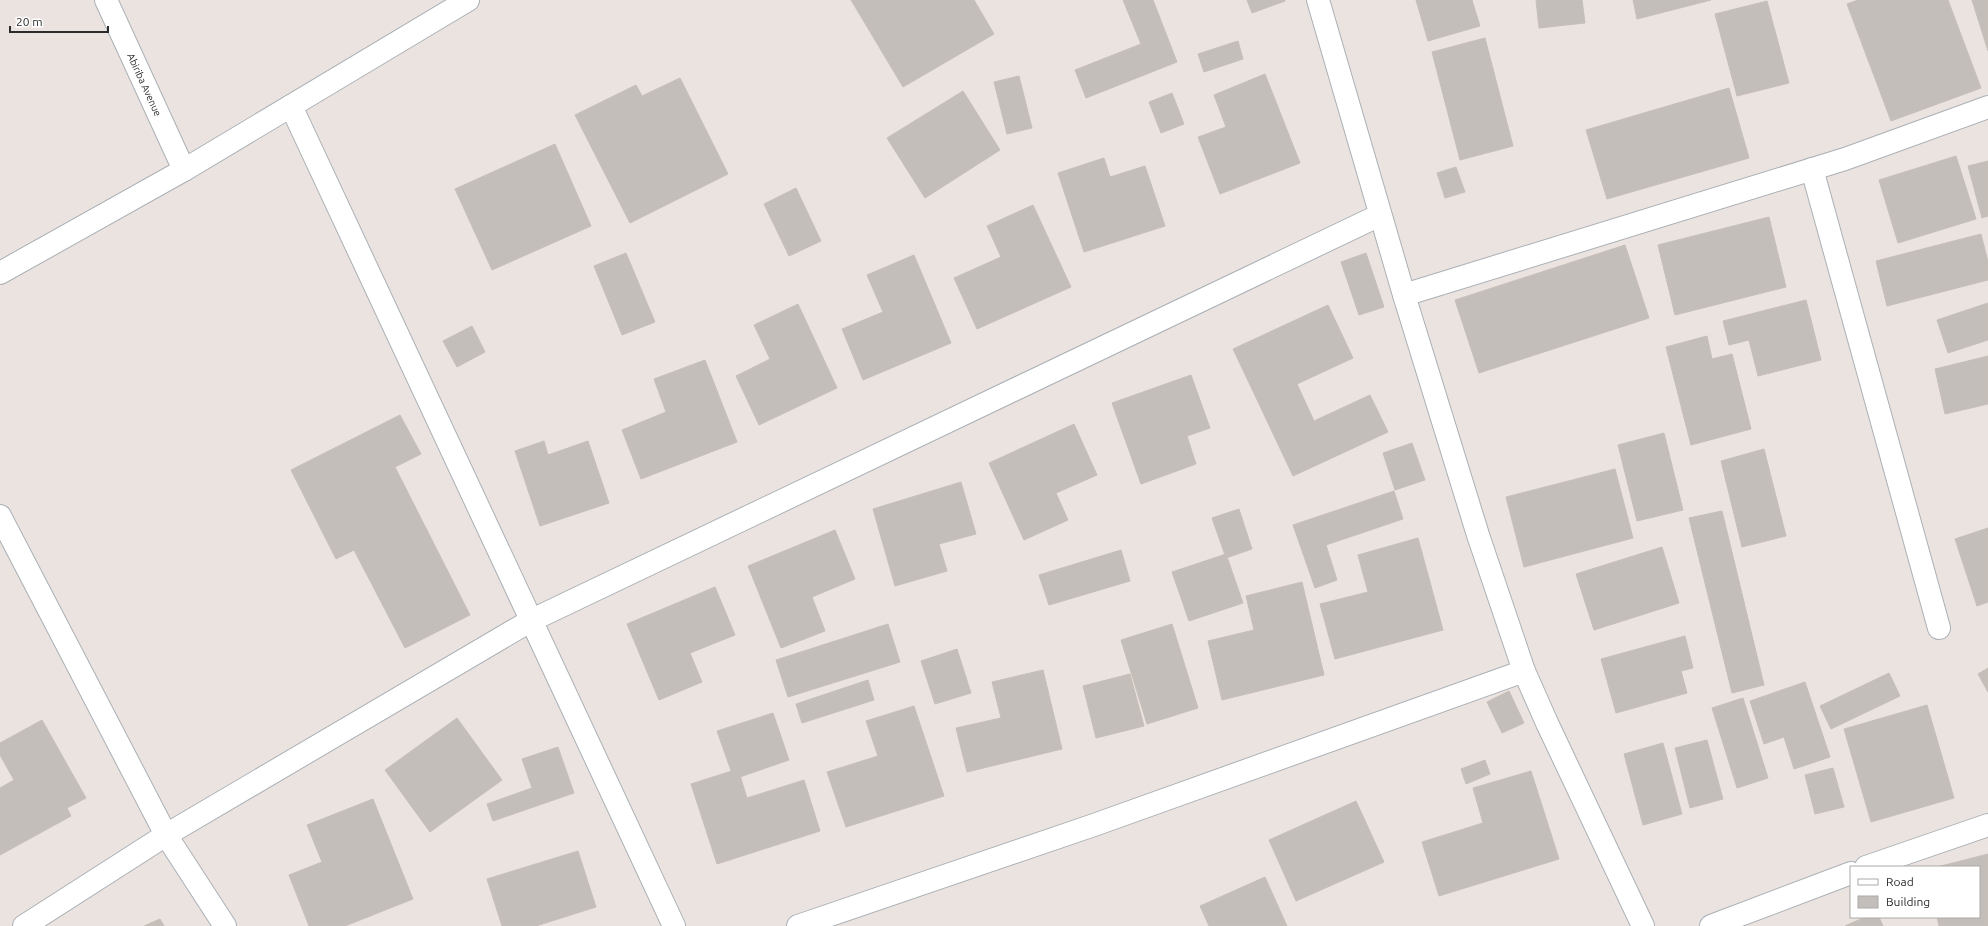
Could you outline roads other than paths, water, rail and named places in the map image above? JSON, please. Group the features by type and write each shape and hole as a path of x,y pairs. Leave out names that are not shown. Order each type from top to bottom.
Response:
{"street":[{"name":"Abiriba Avenue","path":"106,0 184,170"},
{"path":"0,273 184,170 468,0"},
{"path":"1318,0 1404,295 1478,535 1524,671 1547,724 1643,926"},
{"path":"291,106 530,621 674,926"},
{"path":"1404,295 1845,159 1988,107"},
{"path":"1812,169 1939,628"},
{"path":"24,926 166,835 530,621 1380,214"},
{"path":"0,516 166,835 225,926"},
{"path":"798,926 1094,825 1524,671"},
{"path":"1869,866 1988,826"},
{"path":"1711,926 1850,873"}]}
